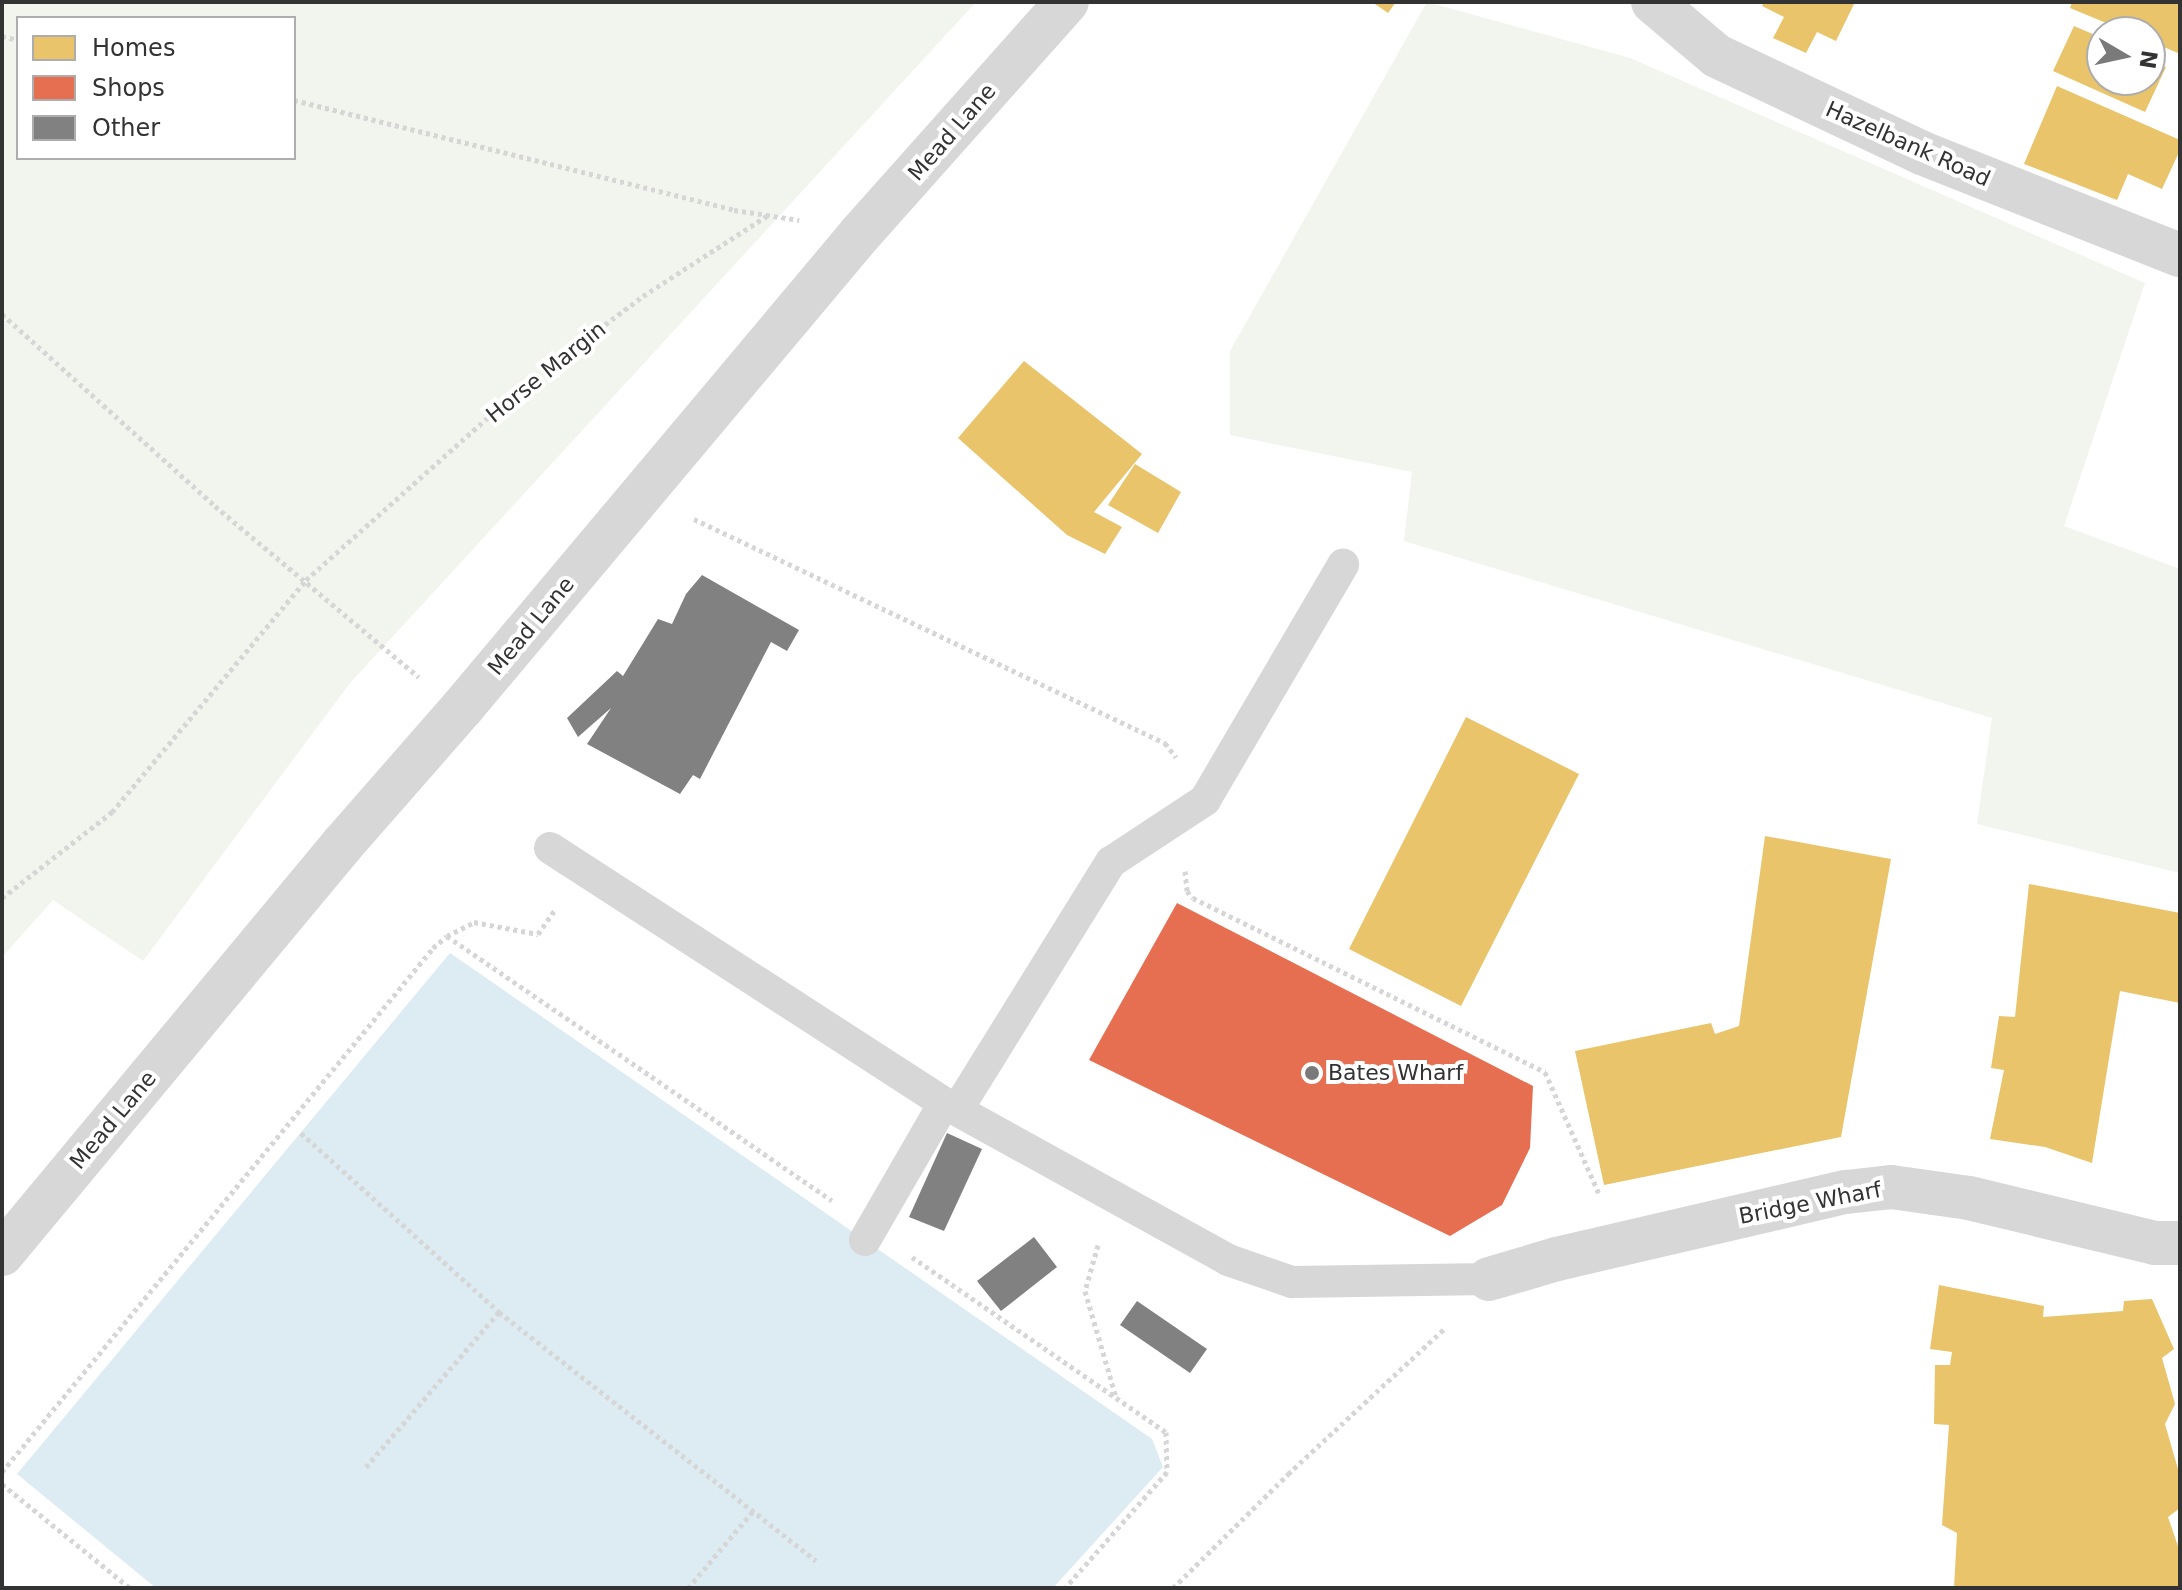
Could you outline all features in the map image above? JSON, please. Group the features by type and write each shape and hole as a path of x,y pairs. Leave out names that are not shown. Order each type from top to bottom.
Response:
{"street":[{"name":"Mead Lane","path":"2,1254 342,845 462,708 860,234 1067,2"},
{"name":"Hazelbank Road","path":"1653,2 1717,56 1730,63 1922,153 2180,255"},
{"name":"Bridge Wharf","path":"1489,1279 1557,1259 1831,1195 1891,1187 1969,1198 2155,1243 2180,1243"}],"lane":[{"path":"865,1240 1111,862 1205,800 1343,565"},
{"path":"550,848 950,1106 1111,1198 1228,1260 1292,1282 1489,1279"}],"path":[{"name":"Horse Margin","path":"2,898 112,812 306,580 522,387 643,296 768,215 296,100"},
{"path":"2,314 215,506 439,694 462,708"},
{"path":"2,1472 433,948 447,936 474,922 538,934 584,870"},
{"path":"301,1133 499,1312 816,1561"},
{"path":"1111,1198 1085,1291 1117,1399"},
{"path":"1173,1588 1288,1474 1441,1332 1489,1279"},
{"path":"366,1467 499,1312"},
{"path":"2,1484 130,1588"},
{"path":"688,1588 753,1511"}],"shaded area":[{"path":"2,2 976,2 350,683 143,961 53,900 2,957"},
{"path":"1427,2 1630,58 2145,283 2064,526 2180,569 2180,873 1977,824 1992,718 1404,541 1412,472 1230,435 1230,351"},
{"path":"450,953 1152,1439 1163,1467 1053,1588 156,1588 17,1474"}],"building: Homes":[{"path":"1372,2 1396,2 1388,13"},
{"path":"1764,2 1855,2 1836,41 1817,32 1806,53 1773,38 1784,17 1762,6"},
{"path":"2072,2 2180,2 2180,54 2166,48 2166,16 2089,16 2070,8"},
{"path":"2074,26 2086,31 2086,86 2053,71"},
{"path":"2057,86 2180,140 2180,150 2162,189 2128,174 2117,200 2024,164"},
{"path":"2109,96 2152,96 2145,112"},
{"path":"1024,361 1142,454 1094,512 1122,527 1105,554 1067,535 958,438"},
{"path":"1135,464 1181,492 1158,533 1108,505"},
{"path":"1466,717 1579,774 1461,1006 1349,949"},
{"path":"1765,836 1891,859 1841,1137 1604,1185 1575,1051 1711,1023 1715,1034 1739,1026"},
{"path":"2029,884 2180,913 2180,1003 2120,991 2092,1163 2045,1147 1990,1139 2004,1070 1991,1068 1999,1016 2015,1017"},
{"path":"1939,1285 2044,1306 2043,1317 2123,1311 2124,1301 2152,1299 2174,1349 2162,1358 2175,1404 2165,1424 2180,1476 2180,1508 2168,1517 2180,1552 2180,1588 1954,1588 1957,1533 1942,1525 1949,1425 1934,1424 1935,1365 1950,1365 1952,1352 1930,1349"}],"building: Shops":[{"name":"Bates Wharf","path":"1177,903 1533,1086 1530,1148 1502,1205 1450,1236 1089,1060"}],"building: Other":[{"path":"702,575 799,630 787,651 771,642 700,779 693,775 680,794 587,744 611,708 578,737 567,718 617,671 623,676 658,619 672,624 686,594"},
{"path":"947,1133 982,1149 944,1231 909,1217"},
{"path":"1034,1237 1057,1267 1001,1311 977,1281"},
{"path":"1137,1301 1207,1349 1190,1373 1120,1325"}],"place":[{"name":"Bates Wharf","path":"1312,1073"}]}
